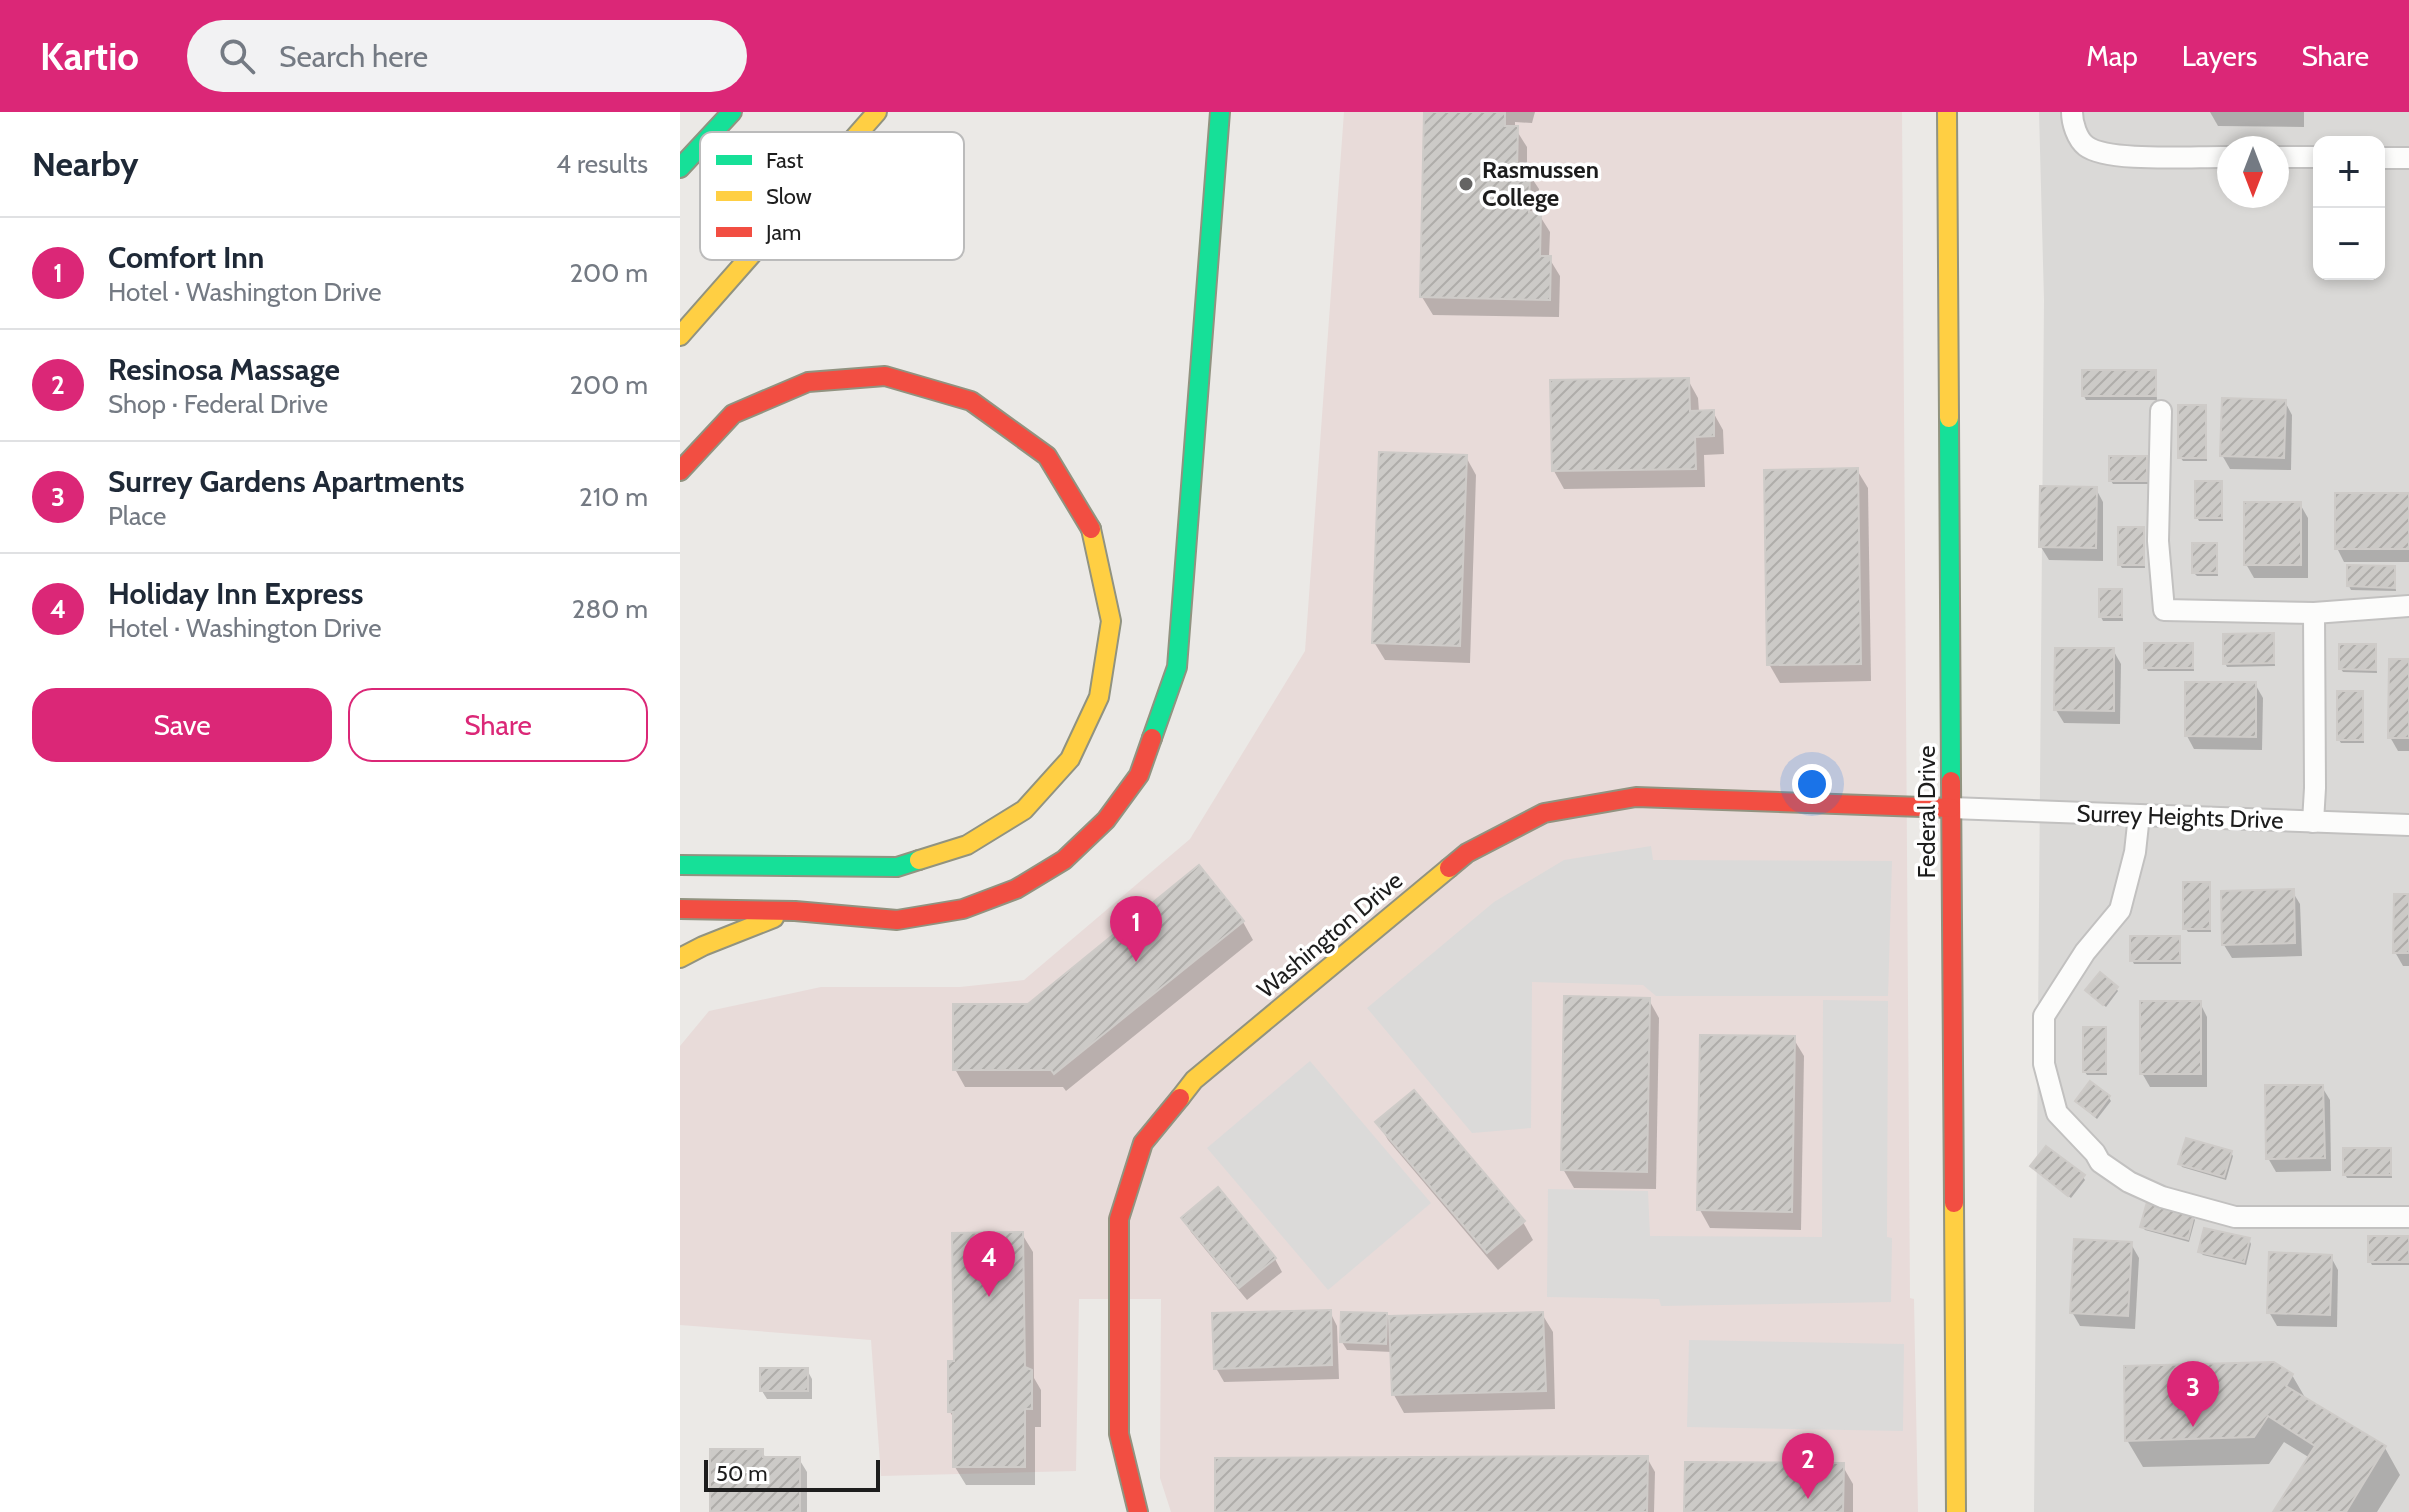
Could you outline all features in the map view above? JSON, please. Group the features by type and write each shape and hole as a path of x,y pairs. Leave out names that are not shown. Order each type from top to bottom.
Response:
{"main road":[{"path":"713,132 732,112"},
{"path":"859,132 877,112"},
{"path":"680,909 795,911 897,920 963,909 1016,889 1064,860 1106,820 1139,775 1177,667 1220,112"},
{"name":"Federal Drive","path":"1947,112 1956,1512"},
{"path":"680,168 700,146"},
{"path":"680,336 747,260"},
{"path":"680,471 733,414 808,382 885,376 971,401 1047,456 1094,533 1111,621 1099,697 1070,759 1024,810 967,845 897,867 680,865"},
{"name":"Washington Drive","path":"1138,1512 1119,1434 1119,1219 1143,1143 1194,1080 1467,853 1544,813 1636,797 1951,808"},
{"path":"680,849 744,865"},
{"path":"680,958 703,946 795,911"}],"street":[{"path":"2072,112 2072,122 2084,145 2105,155 2217,157"},
{"path":"2289,157 2313,157"},
{"path":"2385,158 2409,158"},
{"path":"2161,411 2158,541 2164,610 2314,613 2409,606"},
{"path":"2313,822 2314,613"},
{"name":"Surrey Heights Drive","path":"1951,808 2409,825"},
{"path":"2139,815 2135,852 2120,910 2085,952 2044,1016 2044,1064 2057,1113 2100,1162 2129,1182 2162,1197 2235,1217 2409,1217"}],"shaded area":[{"path":"1344,112 1902,112 1910,1298 1914,1299 1918,1512 1171,1512 1160,1478 1161,1299 1079,1299 1076,1471 881,1476 871,1340 680,1325 680,1046 709,1011 821,987 960,987 1024,980 1190,839 1305,651"},
{"path":"2039,112 2409,112 2409,1512 2034,1512 2044,300"},
{"path":"1651,846 1653,860 1892,861 1888,996 1656,996 1643,985 1532,982 1531,1128 1472,1133 1367,1008 1494,902 1564,860"},
{"path":"1823,1000 1888,1001 1887,1237 1892,1238 1891,1302 1661,1306 1659,1299 1547,1297 1548,1189 1648,1191 1650,1236 1822,1237"},
{"path":"1310,1061 1431,1203 1328,1290 1207,1148"},
{"path":"1689,1340 1904,1344 1903,1431 1687,1427"}],"building":[{"path":"1424,112 1505,112 1505,126 1518,126 1517,169 1530,169 1529,212 1541,212 1540,256 1551,256 1550,300 1420,297"},
{"path":"2082,370 2156,370 2156,396 2082,396"},
{"path":"1689,378 1690,411 1714,410 1714,436 1695,437 1696,469 1552,471 1550,380"},
{"path":"2222,398 2286,400 2284,458 2220,456"},
{"path":"2178,405 2206,405 2206,458 2178,458"},
{"path":"1379,452 1467,455 1460,646 1372,643"},
{"path":"2109,456 2147,456 2147,481 2109,481"},
{"path":"1858,468 1861,664 1767,665 1764,470"},
{"path":"2195,481 2222,481 2222,518 2195,518"},
{"path":"2040,486 2097,487 2096,548 2039,547"},
{"path":"2335,493 2409,493 2409,549 2335,549"},
{"path":"2244,502 2301,502 2301,565 2244,565"},
{"path":"2118,527 2144,527 2144,565 2118,565"},
{"path":"2192,543 2217,543 2217,573 2192,573"},
{"path":"2347,565 2395,566 2395,588 2347,586"},
{"path":"2099,589 2122,589 2122,617 2099,617"},
{"path":"2274,633 2274,663 2223,664 2223,634"},
{"path":"2144,643 2193,643 2193,668 2144,668"},
{"path":"2339,644 2376,644 2376,670 2339,669"},
{"path":"2055,648 2114,648 2114,711 2054,710"},
{"path":"2389,659 2409,659 2409,738 2388,738"},
{"path":"2185,682 2256,682 2256,737 2185,736"},
{"path":"2337,691 2363,691 2363,740 2337,740"},
{"path":"1199,865 1244,921 1054,1074 1051,1070 953,1070 953,1004 1028,1004"},
{"path":"2183,882 2210,882 2210,929 2183,929"},
{"path":"2294,889 2295,943 2222,945 2221,891"},
{"path":"2394,894 2409,894 2409,953 2393,953"},
{"path":"2130,936 2180,936 2180,961 2130,961"},
{"path":"2100,972 2118,987 2103,1005 2085,990"},
{"path":"1564,996 1650,998 1647,1172 1561,1170"},
{"path":"2140,1001 2201,1001 2201,1074 2140,1074"},
{"path":"2083,1027 2106,1027 2106,1072 2083,1072"},
{"path":"1700,1035 1795,1036 1792,1212 1697,1210"},
{"path":"2090,1081 2110,1096 2095,1116 2075,1101"},
{"path":"2265,1085 2323,1085 2325,1158 2266,1159"},
{"path":"1414,1090 1525,1221 1487,1253 1375,1122"},
{"path":"2186,1138 2232,1151 2224,1177 2178,1164"},
{"path":"2046,1146 2085,1175 2068,1196 2030,1166"},
{"path":"2343,1148 2391,1148 2391,1175 2343,1175"},
{"path":"1218,1187 1276,1258 1239,1288 1181,1218"},
{"path":"2147,1202 2194,1215 2188,1239 2140,1227"},
{"path":"2204,1228 2250,1238 2244,1262 2198,1252"},
{"path":"1023,1232 1025,1367 1032,1370 1032,1409 1025,1409 1025,1467 953,1467 953,1412 948,1412 948,1361 954,1361 952,1233"},
{"path":"2368,1236 2409,1236 2409,1262 2368,1262"},
{"path":"2074,1239 2132,1242 2128,1316 2070,1313"},
{"path":"2269,1252 2332,1255 2330,1315 2267,1313"},
{"path":"1331,1310 1332,1365 1214,1369 1212,1313"},
{"path":"1341,1312 1387,1313 1386,1344 1340,1342"},
{"path":"1543,1312 1546,1391 1392,1395 1389,1316"},
{"path":"2274,1362 2293,1374 2286,1386 2386,1446 2346,1512 2273,1512 2315,1446 2268,1416 2254,1437 2125,1441 2124,1366"},
{"path":"760,1368 808,1368 808,1391 760,1391"},
{"path":"710,1449 763,1449 763,1457 800,1457 800,1512 710,1512"},
{"path":"1648,1456 1647,1512 1215,1512 1215,1458"},
{"path":"1685,1462 1844,1463 1843,1512 1684,1512"}],"traffic: fast":[{"path":"713,132 732,112"},
{"path":"1152,738 1177,667 1220,112"},
{"path":"680,168 700,146"},
{"path":"1949,418 1951,781"},
{"path":"680,865 897,867 919,860"}],"traffic: slow":[{"path":"859,132 877,112"},
{"path":"1947,112 1949,418"},
{"path":"680,336 747,260"},
{"path":"919,860 967,845 1024,810 1070,759 1099,697 1111,621 1091,529"},
{"path":"1180,1098 1194,1080 1449,868"},
{"path":"680,958 774,918"},
{"path":"1954,1203 1956,1512"}],"traffic: jam":[{"path":"680,471 733,414 808,382 885,376 971,401 1047,456 1091,529"},
{"path":"680,909 795,911 897,920 963,909 1016,889 1064,860 1106,820 1139,775 1152,738"},
{"path":"1951,781 1954,1203"},
{"path":"1449,868 1467,853 1544,813 1636,797 1951,808"},
{"path":"1138,1512 1119,1434 1119,1219 1143,1143 1180,1098"}],"place":[{"name":"Rasmussen College","path":"1466,184"},
{"name":"Comfort Inn","path":"1136,962"},
{"name":"Holiday Inn Express","path":"989,1297"},
{"name":"Surrey Gardens Apartments","path":"2193,1427"},
{"name":"Resinosa Massage","path":"1808,1499"}]}
